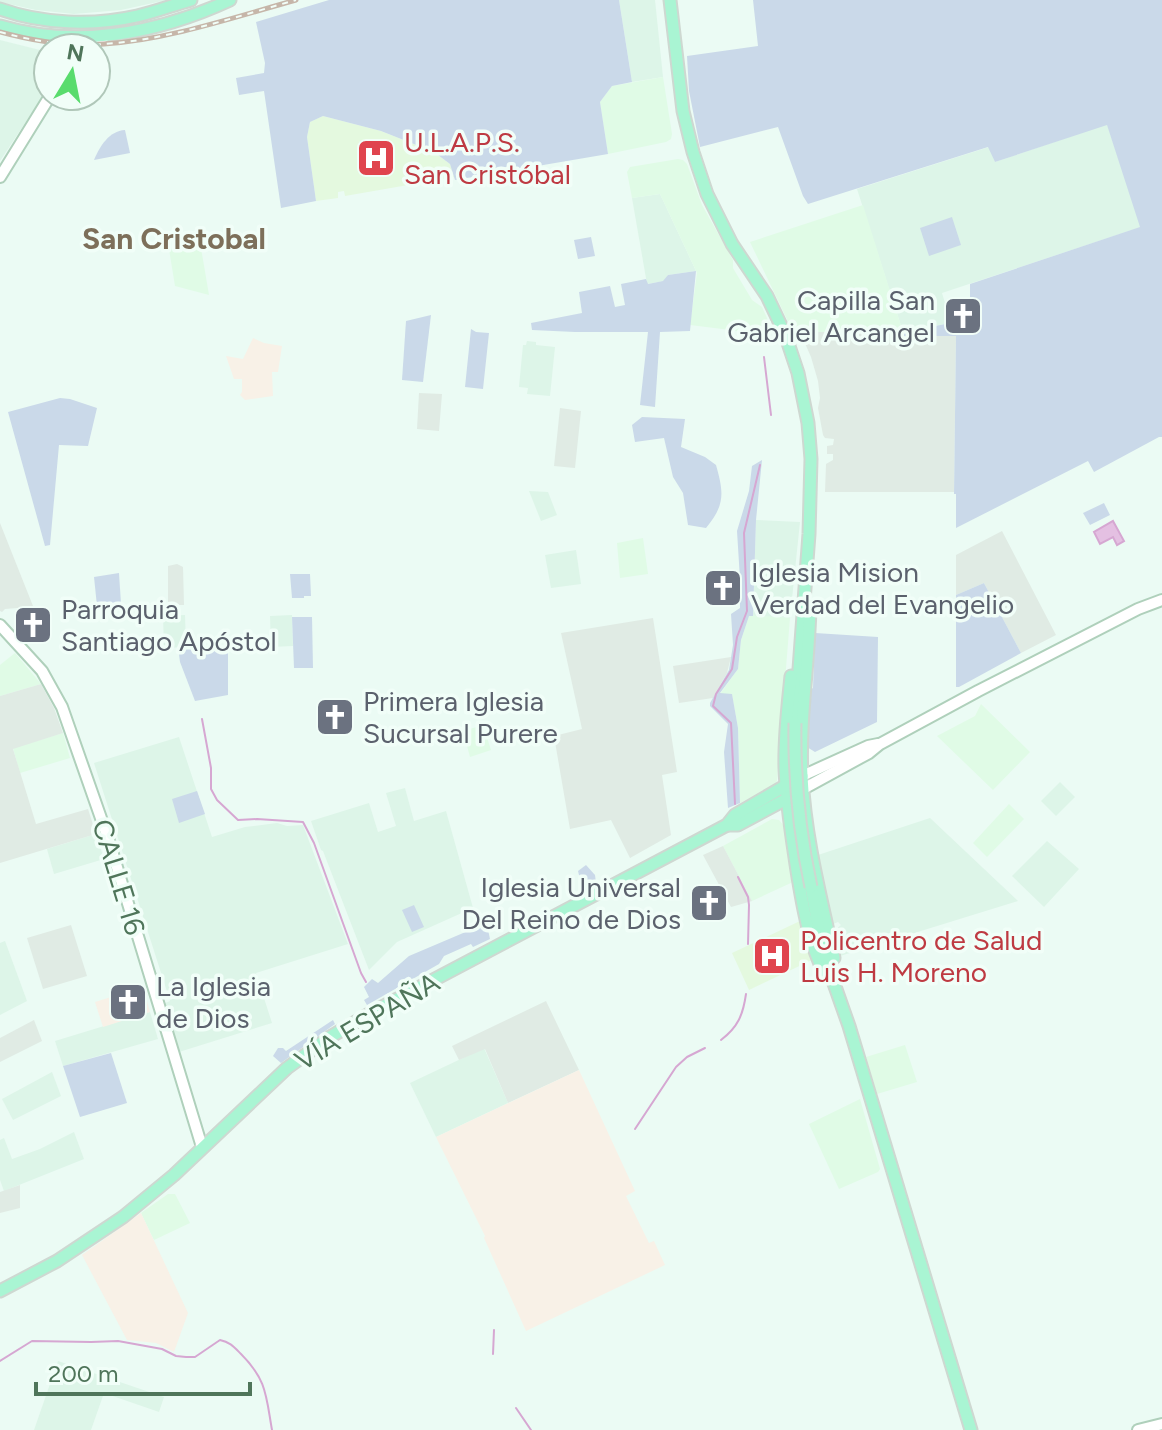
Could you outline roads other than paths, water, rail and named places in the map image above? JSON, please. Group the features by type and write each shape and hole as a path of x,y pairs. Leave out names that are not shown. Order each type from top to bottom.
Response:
{"main road":[{"path":"0,9 50,20 106,21 137,16 191,0"},
{"path":"218,6 230,0"},
{"path":"112,34 166,25 236,0"},
{"path":"670,0 683,111 707,194 732,244 767,296 785,334 798,373 808,423 811,459 794,764 802,847 831,975 908,1227 909,1245 965,1430"},
{"path":"0,26 33,32"},
{"path":"0,177 40,112"},
{"path":"807,567 811,588 802,743 803,789 812,859 846,1017"},
{"path":"807,567 800,587 786,727 786,785 804,913 813,948 846,1017"},
{"path":"803,789 880,744 1085,636 1162,600"},
{"name":"CALLE 16","path":"0,625 42,671 62,707 109,841 202,1147"},
{"path":"802,776 868,746 880,744"},
{"name":"VÍA ESPAÑA","path":"0,1291 57,1261 148,1197 287,1068 345,1028 727,825 735,815 802,776"},
{"name":"VÍA ESPAÑA","path":"727,825 738,825 803,789"},
{"path":"758,814 773,812 791,823"},
{"path":"908,1227 918,1242 975,1427"},
{"path":"1138,1430 1162,1424"}],"waterway":[{"path":"764,357 771,415"},
{"path":"735,804 731,723 713,706 716,694 732,669 737,637 747,611 744,533 760,465"},
{"path":"202,719 211,768 211,789 217,800 238,820 303,822 314,843 366,982"},
{"path":"738,877 748,897 748,944"},
{"path":"721,1040 739,1020 746,994"},
{"path":"635,1129 676,1067 705,1048"},
{"path":"493,1354 494,1330"},
{"path":"0,1361 32,1341 118,1341 162,1349 176,1356 195,1357 220,1340 234,1347 256,1372 264,1389 272,1430"},
{"path":"516,1408 531,1430"}],"railway":[{"path":"0,32 64,44 128,42 201,27 296,0"}],"place":[{"name":"U.L.A.P.S. San Cristóbal","path":"376,158"},
{"name":"Capilla San Gabriel Arcangel","path":"963,316"},
{"name":"Iglesia Mision Verdad del Evangelio","path":"723,588"},
{"name":"Parroquia Santiago Apóstol","path":"33,625"},
{"name":"Primera Iglesia Sucursal Purere","path":"335,717"},
{"name":"Iglesia Universal Del Reino de Dios","path":"709,903"},
{"name":"Policentro de Salud Luis H. Moreno","path":"772,956"},
{"name":"La Iglesia de Dios","path":"128,1002"}],"district":[{"name":"San Cristobal","path":"174,238"}]}
